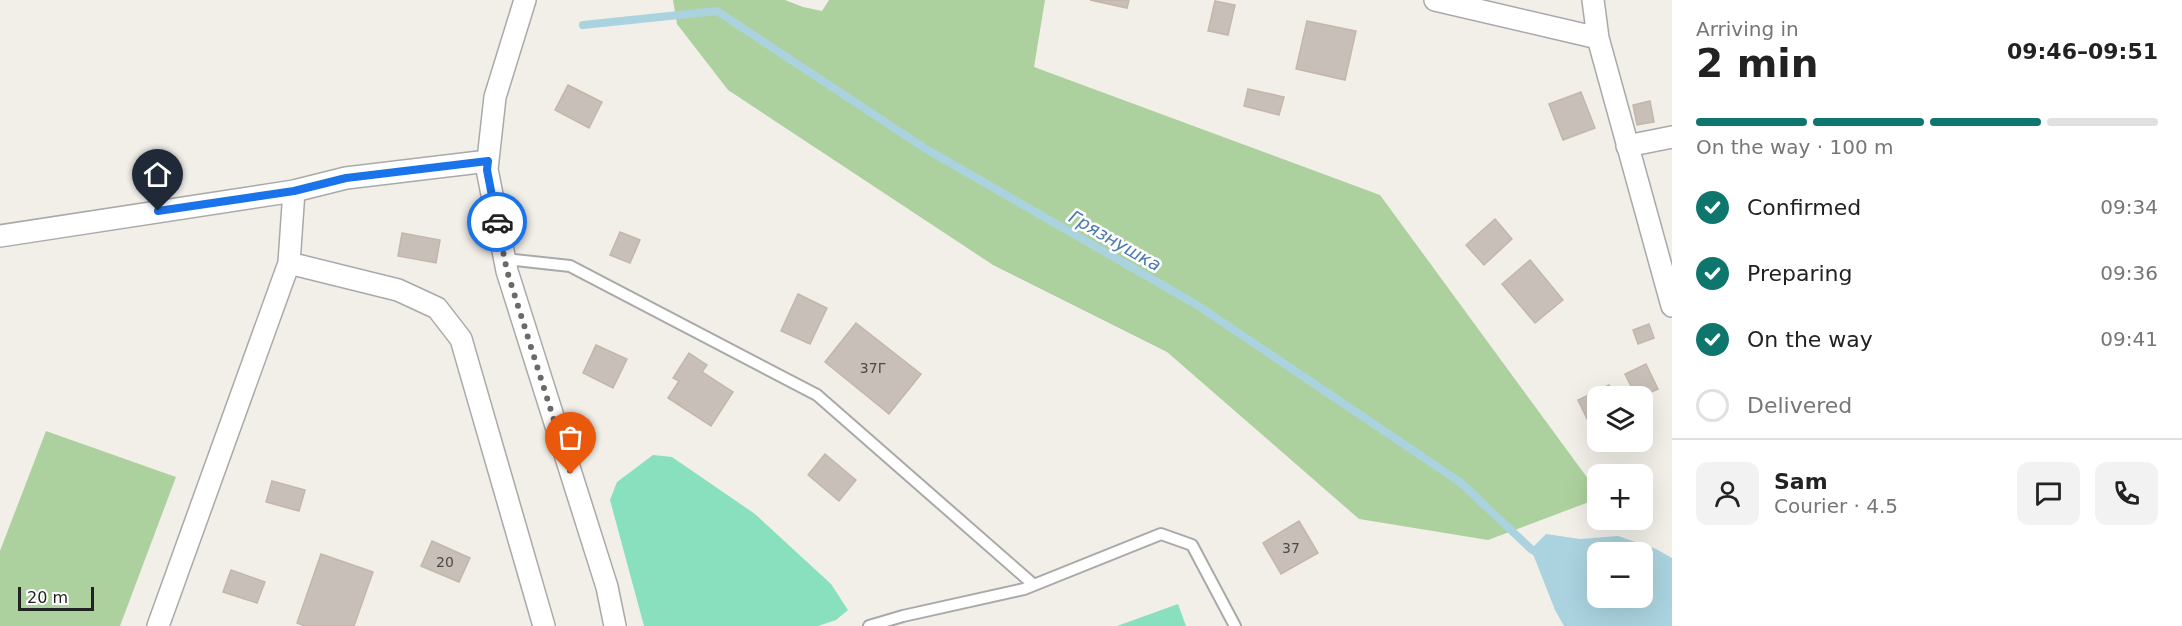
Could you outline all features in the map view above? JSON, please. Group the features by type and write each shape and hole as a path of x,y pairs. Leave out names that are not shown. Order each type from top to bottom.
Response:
{"street":[{"path":"525,0 495,97 487,170 505,259 607,586 615,626"},
{"path":"1435,0 1598,38"},
{"path":"1593,0 1598,38 1672,306"},
{"path":"1627,146 1672,137"},
{"path":"0,236 294,191 346,178 488,161"},
{"path":"158,626 289,263 294,191"},
{"path":"289,263 398,290 437,308 461,339 544,626"}],"lane":[{"path":"505,259 570,266 817,395 1034,585"},
{"path":"869,626 903,616 1024,589 1161,534 1192,545 1235,626"}],"green space":[{"path":"673,0 785,0 822,11 829,0 1045,0 1034,67 1380,195 1587,477 1587,503 1488,540 1359,519 1167,352 993,265 728,90 677,24"},
{"path":"46,431 176,477 120,626 0,626 0,551"},
{"path":"653,455 672,457 755,514 831,584 848,610 836,620 818,626 644,626 610,500 617,482"},
{"path":"1178,604 1186,626 1117,626"}],"water":[{"path":"1546,534 1580,539 1618,536 1636,542 1587,542 1587,608 1653,608 1653,548 1672,558 1672,626 1564,626 1555,610 1531,549"}],"building":[{"path":"1090,0 1129,0 1127,8"},
{"path":"1215,1 1235,5 1228,35 1208,31"},
{"path":"1307,21 1356,31 1345,80 1296,69"},
{"path":"568,85 602,102 589,128 555,110"},
{"path":"1248,89 1284,97 1279,115 1244,106"},
{"path":"1581,92 1595,128 1563,140 1549,104"},
{"path":"1650,101 1654,122 1637,125 1633,105"},
{"path":"1495,219 1512,239 1484,265 1466,245"},
{"path":"620,232 640,240 630,263 610,255"},
{"path":"402,233 440,240 436,263 398,256"},
{"path":"1530,260 1563,300 1535,323 1502,284"},
{"path":"798,294 827,308 810,344 781,331"},
{"path":"856,323 921,374 889,414 825,362"},
{"path":"1649,324 1654,338 1638,344 1633,330"},
{"path":"596,345 627,359 613,388 583,373"},
{"path":"689,353 707,365 702,372 733,392 711,426 668,398 679,381 673,378"},
{"path":"1646,364 1658,389 1653,391 1653,386 1631,386 1625,374"},
{"path":"1587,396 1587,419 1578,400"},
{"path":"825,454 856,480 839,501 808,475"},
{"path":"272,481 305,490 299,511 266,502"},
{"path":"1299,521 1318,553 1281,574 1263,543"},
{"path":"432,541 470,558 459,582 421,566"},
{"path":"321,554 373,572 354,626 305,626 297,623"},
{"path":"231,570 265,582 257,603 223,592"}],"waterway":[{"name":"Грязнушка","path":"583,25 717,11 926,149 1197,305 1460,482 1540,555"}],"way so far":[{"path":"497,222 507,271 571,474"}],"route":[{"path":"158,211 294,191 346,178 488,161 487,170 497,222"}]}
